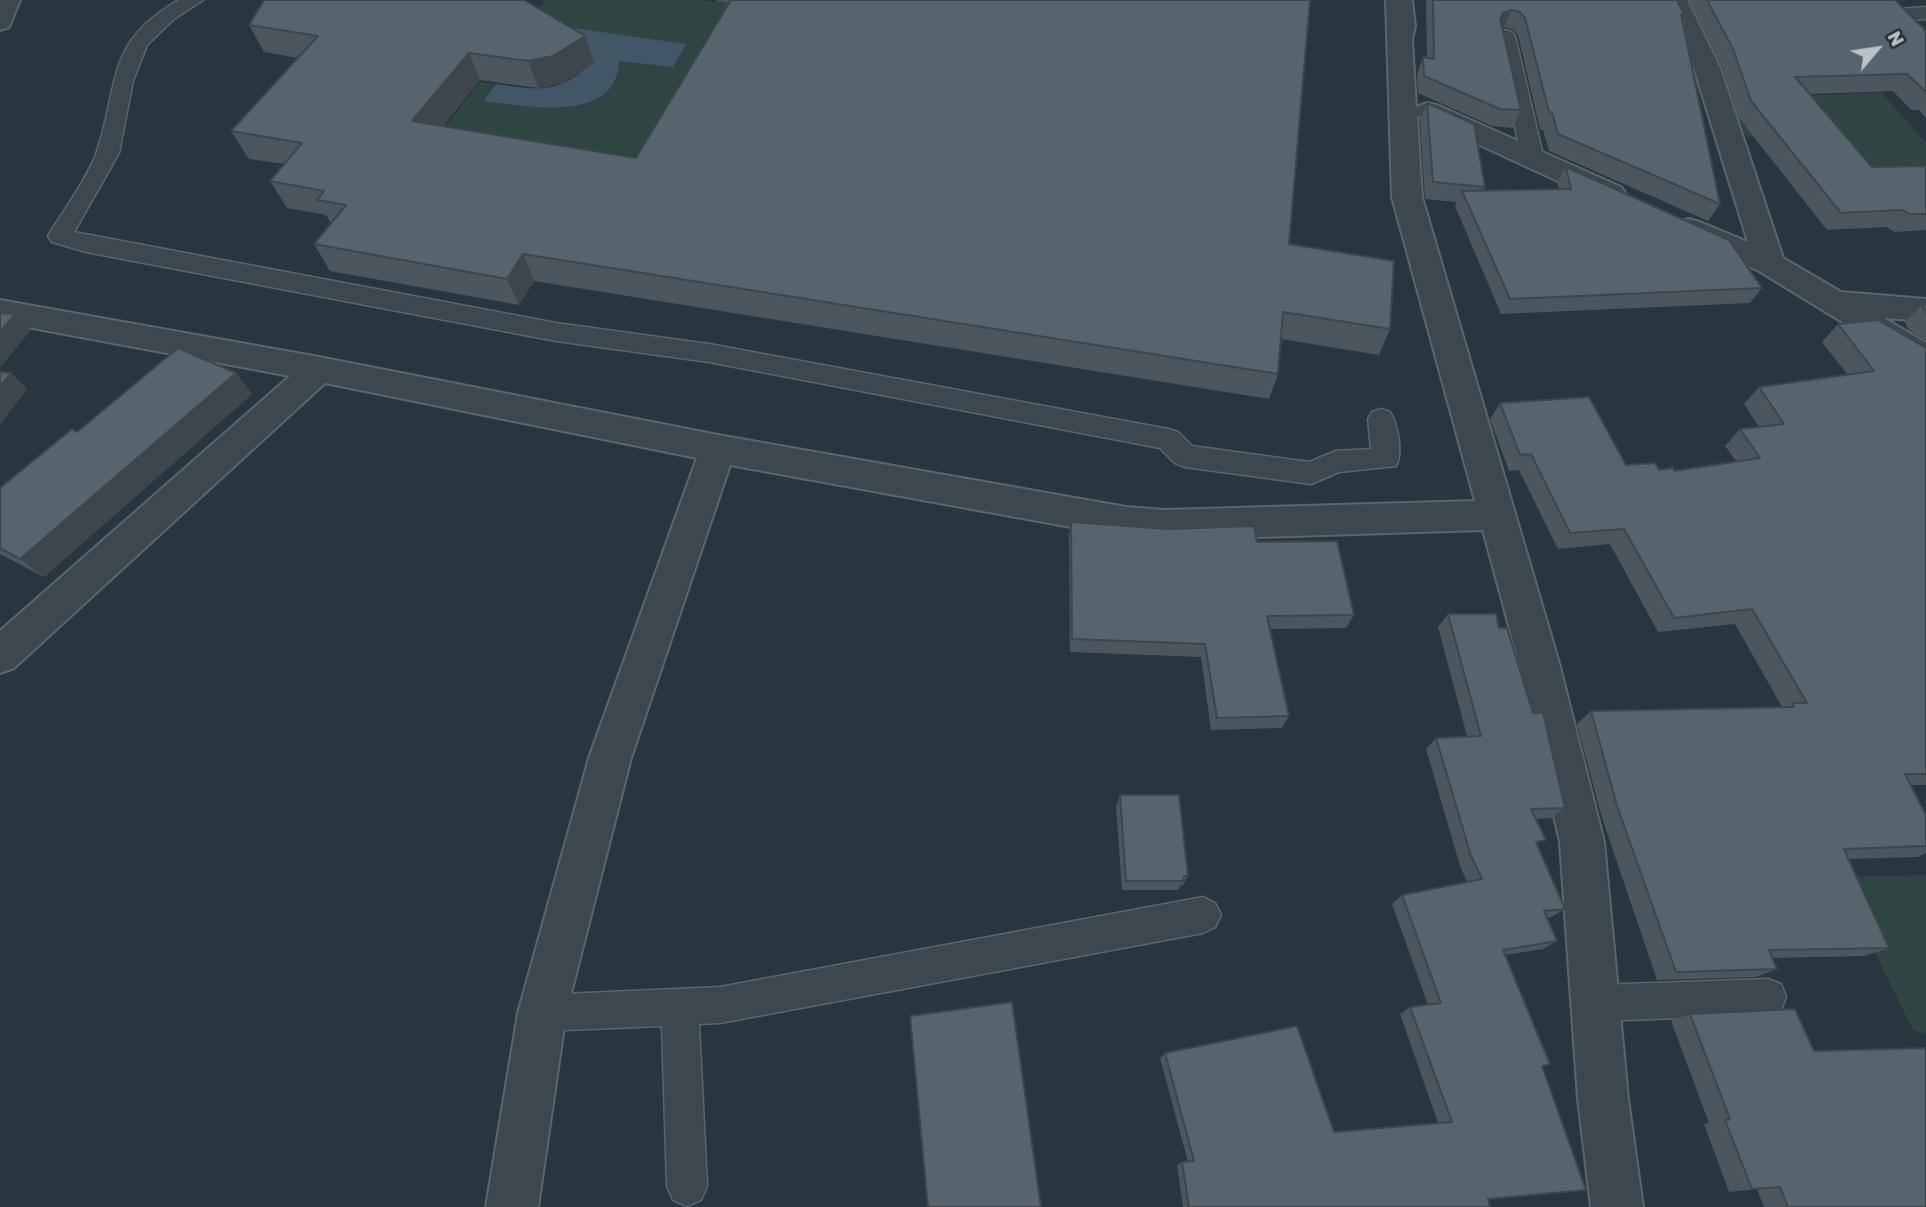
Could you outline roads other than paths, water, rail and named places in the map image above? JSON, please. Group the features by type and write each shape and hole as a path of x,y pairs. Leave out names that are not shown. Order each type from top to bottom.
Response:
{"street":[{"path":"0,22 7,0"},
{"path":"1399,0 1406,197 1539,663 1582,842 1603,1099 1617,1207"},
{"path":"1674,0 1707,68 1770,264"},
{"path":"1401,99 1770,264 1926,358"},
{"path":"1837,303 1926,310"},
{"path":"0,311 319,369 718,449 1126,522 1165,525 1496,515"},
{"path":"0,656 319,369"},
{"path":"512,1207 542,1013 610,758 718,449"}],"lane":[{"path":"193,0 167,15 138,43 123,81 108,153 60,236 86,244 529,327 709,353 1168,439 1185,456 1311,472 1336,462 1386,459 1381,419"},
{"path":"1897,15 1926,13"},
{"path":"1505,36 1533,159"},
{"path":"542,1013 720,1005 1203,915"},
{"path":"1597,1003 1768,997"},
{"path":"680,1006 687,1186"}],"water":[{"path":"538,23 686,44 673,67 619,61 614,81 603,95 586,103 544,107 484,101 496,84 531,88 553,87 583,70"}]}
